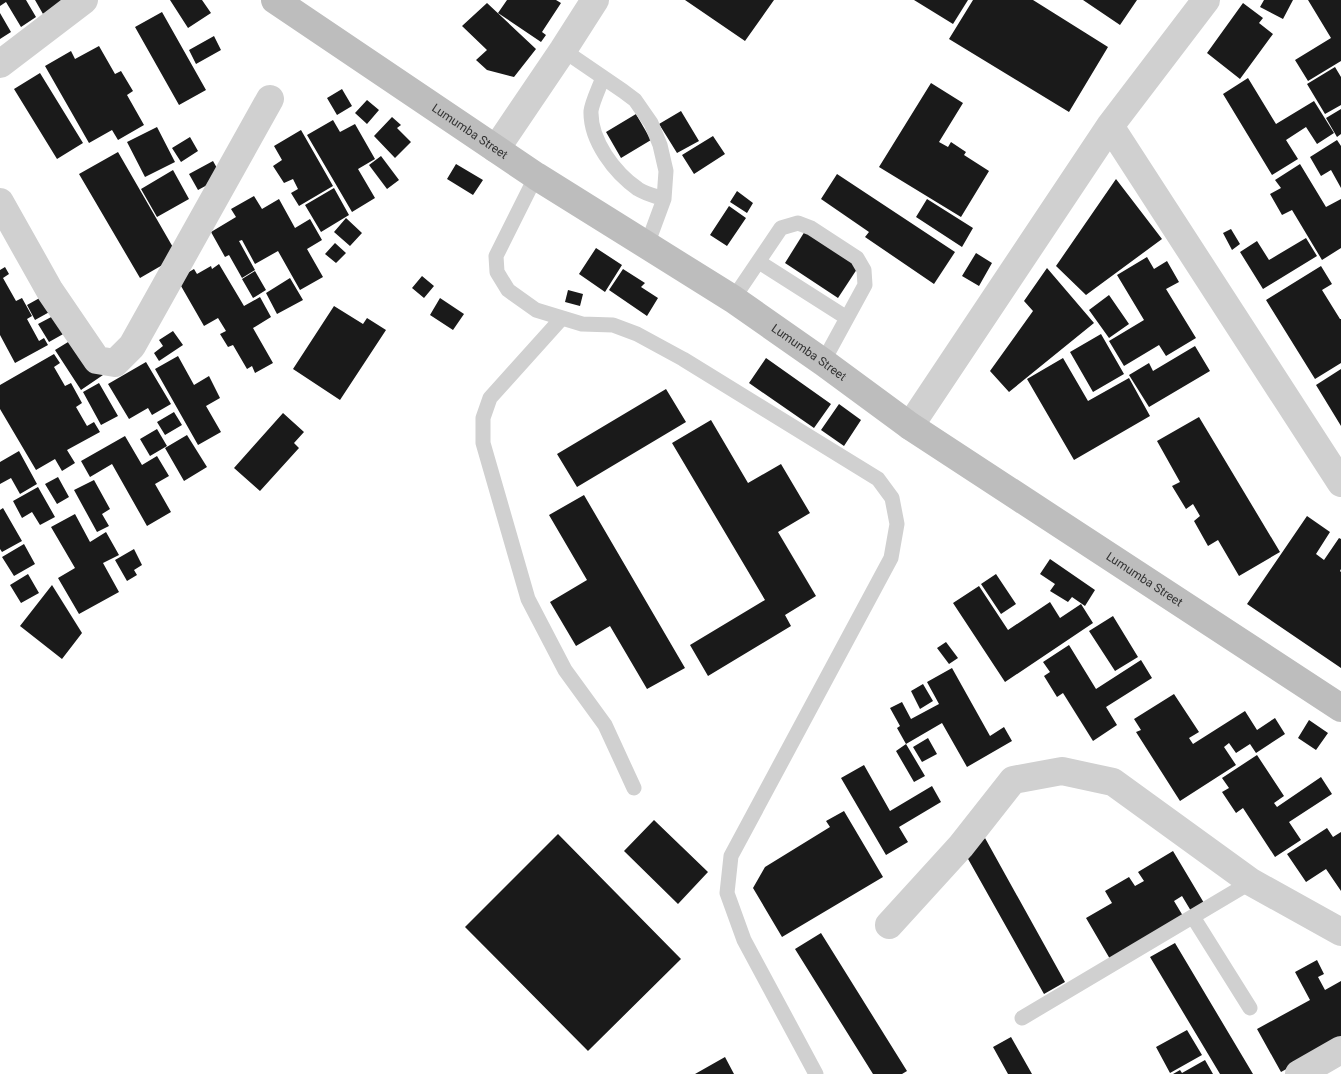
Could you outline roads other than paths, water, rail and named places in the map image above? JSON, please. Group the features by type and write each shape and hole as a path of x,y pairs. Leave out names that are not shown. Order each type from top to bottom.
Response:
{"main road":[{"name":"Lumumba Street","path":"275,0 536,176 733,299 910,426 1341,708"}],"street":[{"path":"0,64 84,0"},
{"path":"496,149 595,0"},
{"path":"910,426 1110,126 1206,0"},
{"path":"0,202 50,291 97,360 114,363 132,346 270,99"},
{"path":"1110,126 1341,484"},
{"path":"889,925 961,846 1013,780 1062,771 1112,782 1251,882 1341,932"},
{"path":"1300,1074 1341,1050"}],"lane":[{"path":"563,50 635,100 651,123 660,145 666,171 664,200 648,245"},
{"path":"603,77 591,110 596,137 616,170 640,190 664,200"},
{"path":"536,176 496,256 497,272 508,290 536,310 582,324 614,325 637,334 683,359 878,479 892,498 897,524 891,558 731,856 727,893 744,940 816,1074"},
{"path":"733,299 781,228 798,223 811,228 857,258 864,270 865,285 823,362"},
{"path":"758,262 847,318"},
{"path":"562,318 490,398 483,418 483,443 528,599 565,670 605,725 634,788"},
{"path":"1022,1018 1251,882"},
{"path":"1193,917 1250,1008"}]}
